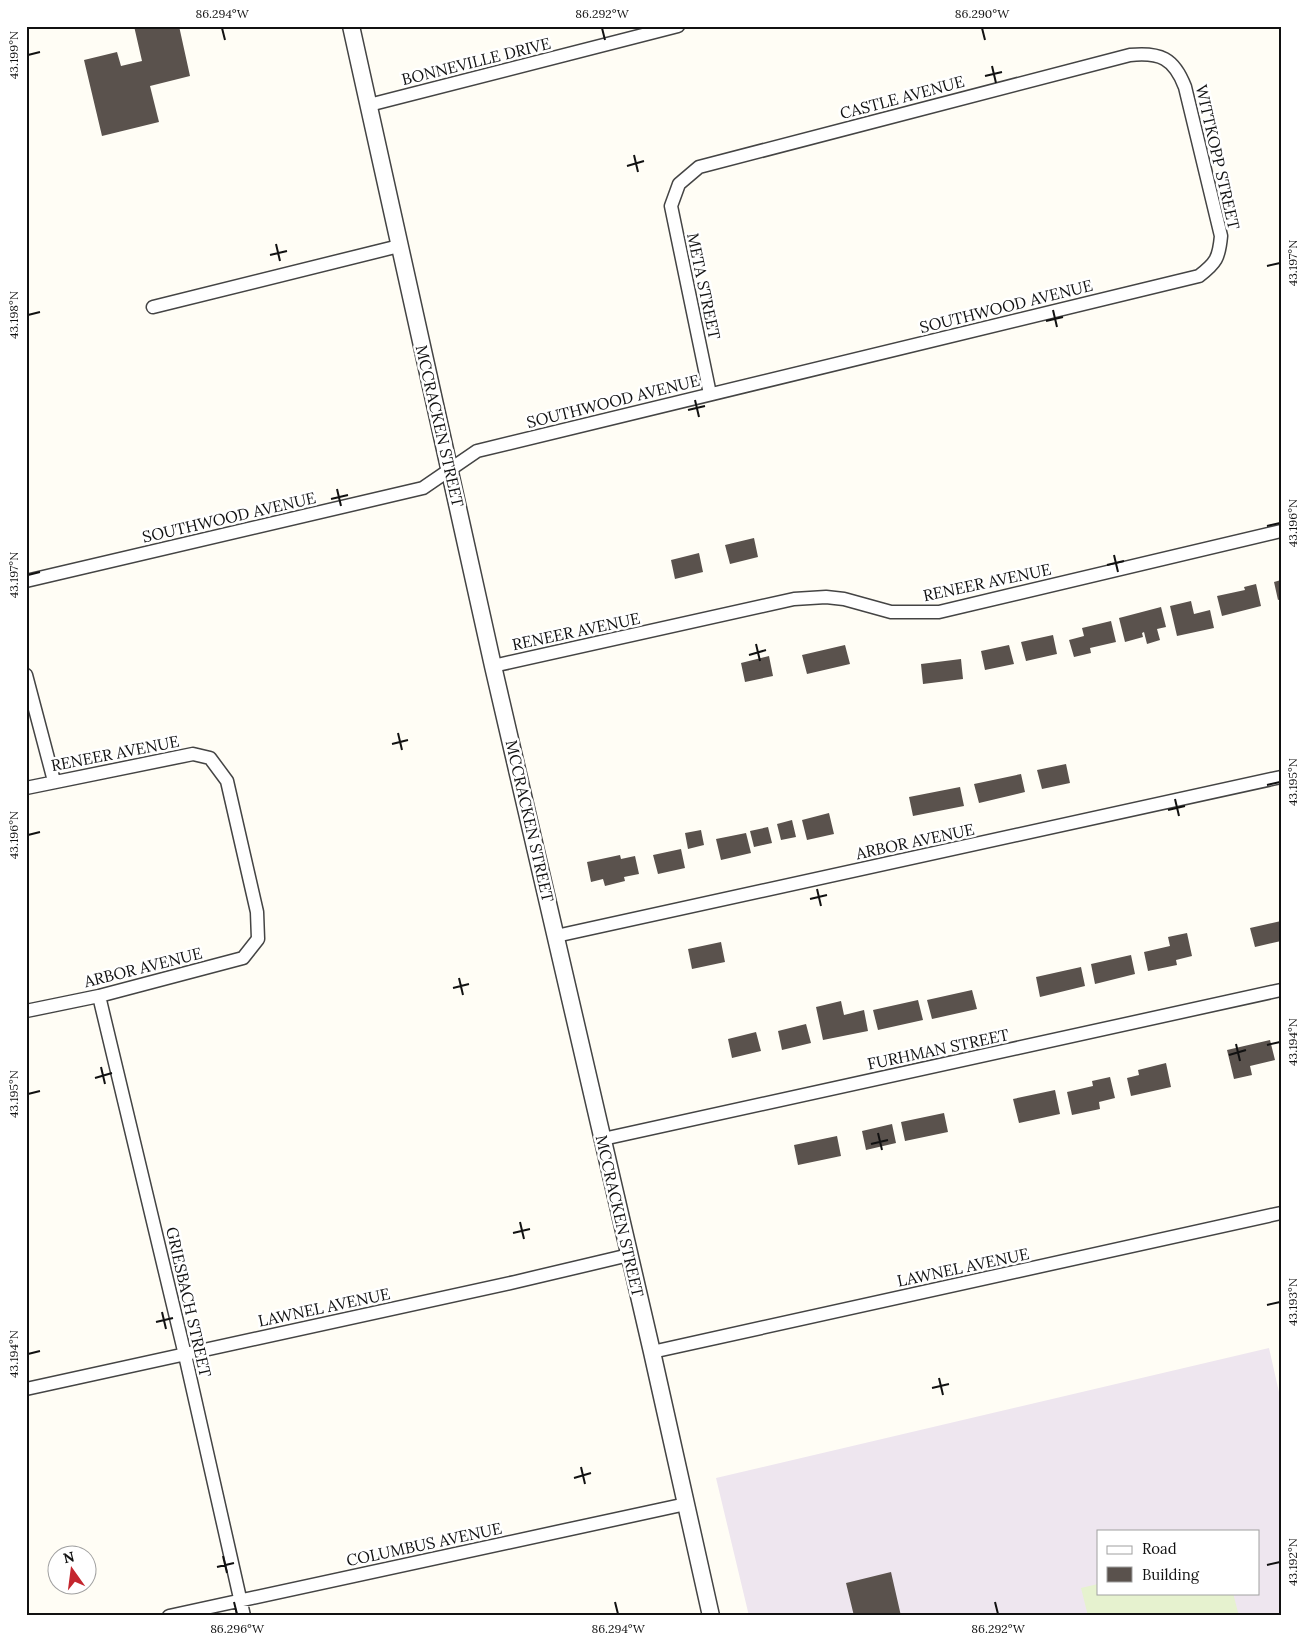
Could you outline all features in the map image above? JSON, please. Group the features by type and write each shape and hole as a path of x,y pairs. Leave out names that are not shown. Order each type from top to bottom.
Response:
{"street":[{"name":"MCCRACKEN STREET","path":"351,26 449,469 652,1352 710,1616"},
{"name":"BONNEVILLE DRIVE","path":"369,105 678,26"},
{"name":"CASTLE AVENUE","path":"680,184 700,167 1130,55 1153,54 1160,55 1167,60"},
{"name":"WITTKOPP STREET","path":"1167,60 1176,69 1186,87 1221,236 1220,251 1213,266"},
{"name":"META STREET","path":"680,184 671,206 710,394"},
{"path":"153,307 399,246"},
{"name":"SOUTHWOOD AVENUE","path":"26,580 422,488 477,451 1199,276 1213,266"},
{"name":"RENEER AVENUE","path":"494,666 794,599 835,598 891,612 939,612 1281,531"},
{"path":"26,674 54,782"},
{"name":"RENEER AVENUE","path":"26,788 193,754 210,758 227,781 257,912 258,939"},
{"name":"ARBOR AVENUE","path":"556,936 1281,777"},
{"name":"ARBOR AVENUE","path":"26,1011 99,996 243,958 258,939"},
{"name":"FURHMAN STREET","path":"603,1139 1281,990"},
{"name":"GRIESBACH STREET","path":"99,996 185,1355 244,1616"},
{"name":"LAWNEL AVENUE","path":"652,1352 1281,1213"},
{"name":"LAWNEL AVENUE","path":"26,1389 515,1282 629,1255"},
{"name":"COLUMBUS AVENUE","path":"169,1616 686,1504"}],"shaded area":[{"path":"1269,1348 1281,1401 1281,1616 749,1616 716,1478"}],"green space":[{"path":"1097,1584 1097,1594 1233,1594 1239,1616 1088,1616 1081,1588"}],"building":[{"path":"134,26 179,26 190,76 150,86 159,122 102,136 84,60 117,52 121,66 142,61"},
{"path":"754,538 758,557 730,564 725,545"},
{"path":"699,553 703,572 675,579 671,560"},
{"path":"1281,580 1281,599 1278,600 1274,582"},
{"path":"1256,584 1261,606 1222,616 1217,596 1245,590 1244,587"},
{"path":"1191,601 1194,614 1210,610 1214,628 1177,636 1170,606"},
{"path":"1161,607 1166,627 1157,629 1160,640 1147,644 1144,632 1142,633 1143,637 1125,642 1119,618"},
{"path":"1111,621 1116,642 1090,648 1091,653 1074,657 1069,640 1084,636 1082,628"},
{"path":"1053,635 1057,654 1026,661 1021,642"},
{"path":"845,645 850,664 807,674 802,655"},
{"path":"1009,645 1014,664 985,670 981,651"},
{"path":"769,656 773,676 745,682 741,663"},
{"path":"961,659 963,679 923,684 921,664"},
{"path":"1066,764 1070,783 1042,789 1037,770"},
{"path":"1021,774 1025,792 979,803 974,784"},
{"path":"960,787 964,806 913,816 909,797"},
{"path":"829,813 834,834 807,840 802,820"},
{"path":"792,820 796,837 781,840 777,824"},
{"path":"768,827 772,843 754,847 750,831"},
{"path":"701,830 704,845 688,849 685,833"},
{"path":"746,833 751,853 721,860 716,839"},
{"path":"681,849 685,868 658,874 653,855"},
{"path":"620,855 621,859 635,856 639,874 624,877 625,881 605,886 603,879 591,882 587,862"},
{"path":"1281,921 1281,941 1255,947 1250,928"},
{"path":"1187,933 1192,956 1176,960 1177,965 1148,971 1144,952 1170,946 1168,937"},
{"path":"721,942 725,962 692,969 688,949"},
{"path":"1131,955 1135,974 1095,984 1091,964"},
{"path":"1081,967 1085,986 1040,997 1036,977"},
{"path":"972,990 977,1009 932,1019 927,1000"},
{"path":"918,1000 923,1020 878,1030 873,1010"},
{"path":"841,1001 844,1015 864,1010 868,1031 823,1040 816,1007"},
{"path":"806,1024 811,1043 782,1050 778,1031"},
{"path":"756,1032 761,1051 732,1058 728,1039"},
{"path":"1270,1040 1275,1060 1250,1066 1252,1075 1234,1079 1227,1050"},
{"path":"1166,1063 1171,1087 1131,1096 1127,1078 1139,1075 1138,1070"},
{"path":"1110,1077 1115,1098 1099,1102 1100,1109 1072,1115 1067,1092 1093,1086 1092,1081"},
{"path":"1055,1090 1060,1114 1019,1123 1013,1099"},
{"path":"944,1113 948,1132 905,1141 901,1122"},
{"path":"892,1124 896,1143 866,1150 862,1131"},
{"path":"837,1136 841,1156 798,1165 794,1145"},
{"path":"891,1572 901,1616 854,1616 846,1583"}]}
